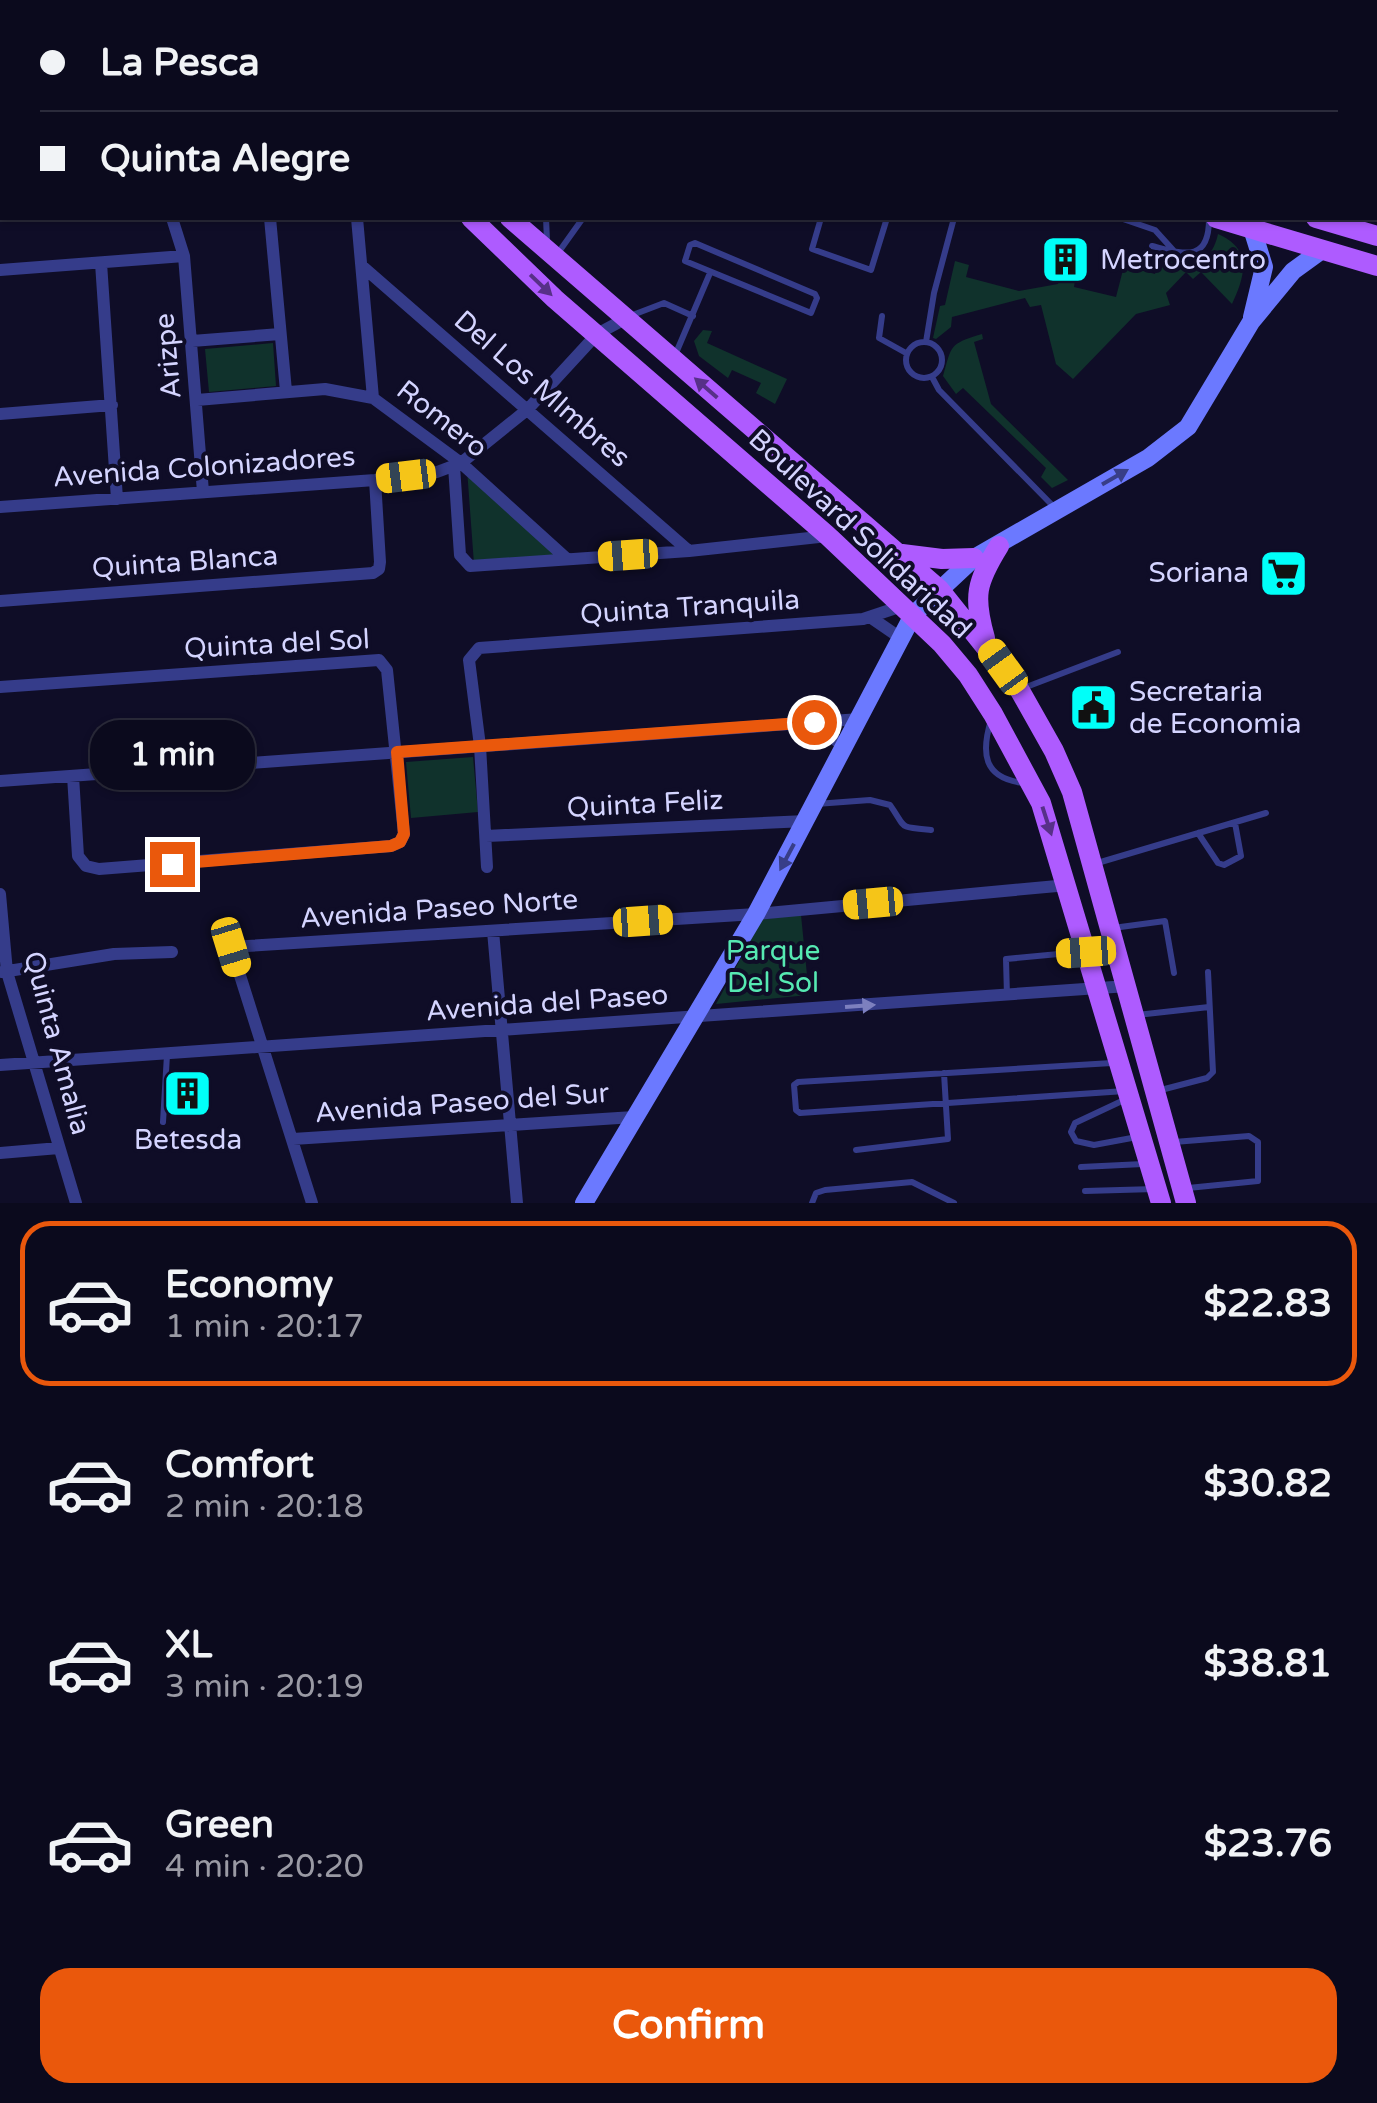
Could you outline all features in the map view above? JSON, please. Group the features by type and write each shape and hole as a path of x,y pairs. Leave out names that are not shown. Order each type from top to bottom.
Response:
{"main road":[{"name":"Boulevard Solidaridad","path":"473,220 556,299 828,536 968,676 1032,784 1068,885 1158,1196"},
{"path":"1225,220 1251,224 1377,266"},
{"path":"1323,220 1377,236"},
{"name":"Boulevard Solidaridad","path":"519,222 625,319 938,589 1020,690 1054,750 1072,792 1184,1196"},
{"path":"987,645 976,594 980,576 999,546"},
{"path":"898,553 974,558"}],"street":[{"name":"Arizpe","path":"173,220 184,256 203,492"},
{"path":"270,220 286,392"},
{"path":"357,220 374,398"},
{"path":"1251,224 1264,267 1251,322"},
{"path":"584,1203 756,914 902,639 907,611 974,558 1148,458 1188,428 1251,322 1292,271 1322,250"},
{"path":"0,270 184,256"},
{"path":"101,263 117,499"},
{"name":"Del Los MImbres","path":"362,266 688,551"},
{"name":"Avenida Colonizadores","path":"0,507 375,480 458,464 528,409 597,334 625,319"},
{"path":"192,341 280,334"},
{"name":"Romero","path":"197,400 326,389 374,398 458,464 567,559"},
{"path":"0,414 112,405"},
{"path":"458,464 460,555 470,566 688,551 828,536"},
{"name":"Quinta Blanca","path":"0,600 373,573 380,562 375,480"},
{"name":"Quinta Tranquila","path":"480,746 469,660 479,648 907,611"},
{"path":"870,617 902,639"},
{"name":"Quinta del Sol","path":"0,688 379,660 387,670 404,834 400,842 391,846 99,869 86,866 78,856 72,776"},
{"path":"0,781 860,719"},
{"path":"814,722 845,748"},
{"path":"480,746 487,867"},
{"name":"Quinta Feliz","path":"486,836 810,812"},
{"name":"Avenida Paseo Norte","path":"262,1047 231,947 756,914 1068,885"},
{"name":"Quinta Amalia","path":"0,894 3,972 76,1203"},
{"path":"493,931 517,1203"},
{"path":"3,972 114,954 172,952"},
{"name":"Avenida del Paseo","path":"0,1065 1128,986"},
{"path":"262,1047 312,1203"},
{"name":"Avenida Paseo del Sur","path":"292,1139 634,1117"},
{"path":"0,1153 60,1148"}],"lane":[{"path":"546,220 552,255"},
{"path":"552,255 581,220"},
{"path":"820,220 812,249 871,270 886,220"},
{"path":"926,342 953,220"},
{"path":"1122,220 1155,230 1175,252"},
{"path":"1152,246 1187,254 1202,248 1212,220"},
{"path":"692,244 816,294 817,298 808,314 710,273 685,261 692,244"},
{"path":"673,359 710,273"},
{"path":"625,319 664,303 693,316"},
{"path":"882,316 879,338 906,353"},
{"path":"926,342 935,345 942,356 940,368 932,377 924,378 911,374 905,362 906,353 916,343 926,342"},
{"path":"932,377 939,390 1057,510"},
{"path":"1020,690 1118,652"},
{"path":"993,714 984,743 994,773 1003,780 1032,784"},
{"path":"810,812 870,800 890,805 897,822 904,827 930,830"},
{"path":"1093,864 1266,814"},
{"path":"1198,834 1218,863 1224,865 1241,856 1235,822"},
{"path":"1112,928 1165,921 1174,973"},
{"path":"1007,996 1006,960 1086,952"},
{"path":"1156,1091 1207,1078 1213,1072 1208,972"},
{"path":"1136,1016 1210,1007"},
{"path":"163,1122 167,1054"},
{"path":"1118,1062 796,1082 796,1110 800,1114 1128,1094"},
{"path":"856,1150 944,1142 949,1134 944,1073"},
{"path":"1128,1094 1076,1123 1072,1132 1076,1141 1087,1145 1141,1136"},
{"path":"1169,1143 1249,1136 1258,1142 1258,1182 1184,1196"},
{"path":"1081,1168 1149,1164"},
{"path":"812,1203 816,1193 824,1190 901,1181 920,1184 954,1203"},
{"path":"1085,1191 1158,1196"}],"green space":[{"path":"1218,234 1237,247 1243,264 1232,304 1201,272 1193,279 1186,272 1166,293 1170,305 1136,314 1073,379 1056,364 1041,305 1030,307 1025,298 952,317 951,327 933,338 955,261 969,265 966,277 1019,291 1058,284 1062,270 1076,273 1074,287 1116,297 1124,266 1155,274 1161,256 1180,264 1197,263 1210,253"},
{"path":"703,330 712,331 707,343 787,379 775,404 756,393 761,383 732,370 728,378 699,356 694,341"},
{"path":"982,334 983,339 974,342 991,404 1068,480 1052,488 1041,477 1046,468 963,388 956,394 943,376 953,348"},
{"path":"273,343 276,386 209,392 205,349"},
{"path":"467,469 565,559 474,564"},
{"path":"473,757 478,812 411,818 406,762"},
{"name":"Parque Del Sol","path":"801,915 809,995 716,1004 762,919"}],"place":[{"name":"Metrocentro","path":"1065,260"},
{"name":"Soriana","path":"1284,573"},
{"name":"Secretaria de Economia","path":"1094,708"},
{"name":"Betesda","path":"188,1093"}],"route":[{"path":"172,864 391,846 400,842 404,834 397,752 814,722"}]}
